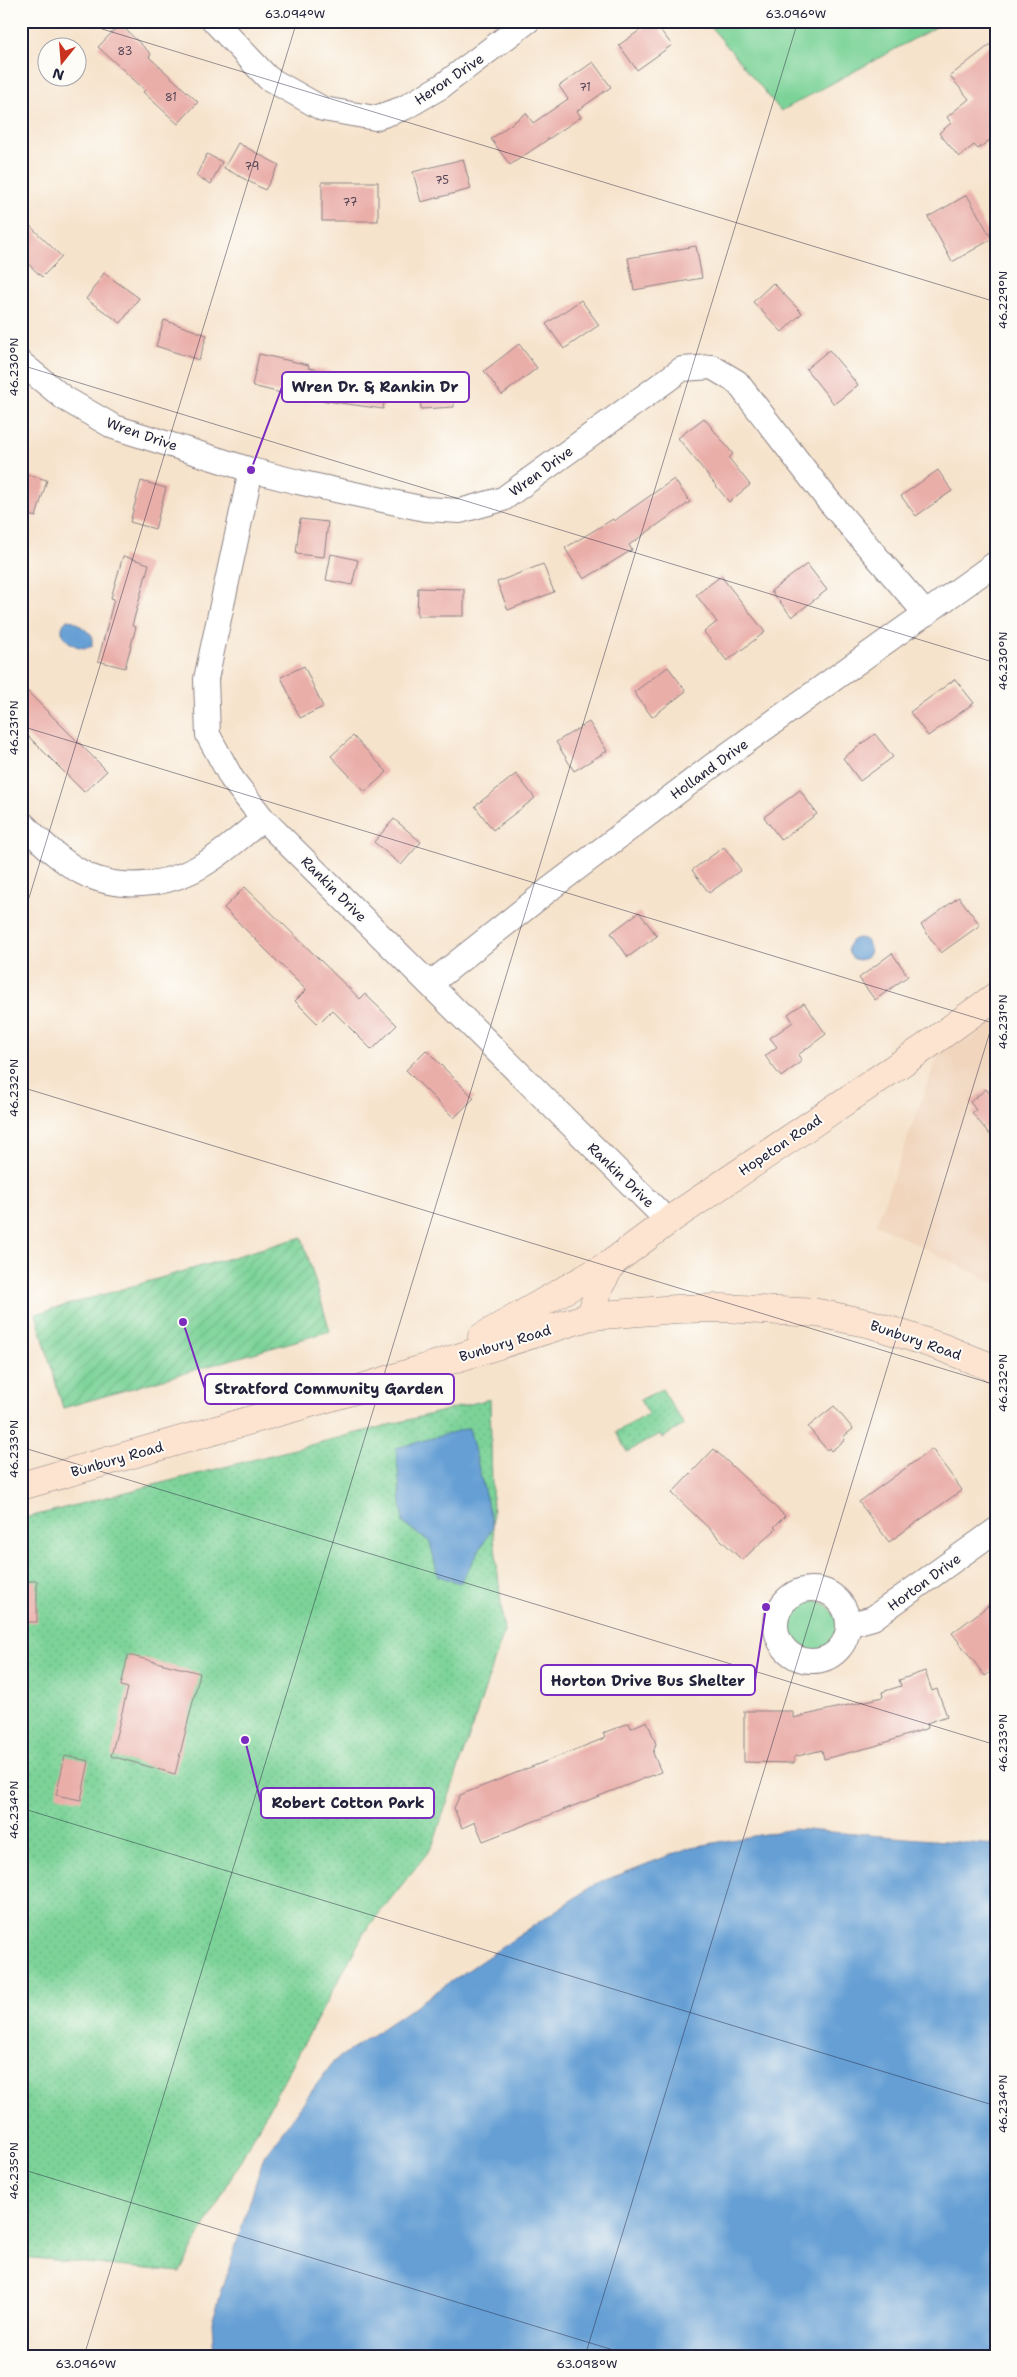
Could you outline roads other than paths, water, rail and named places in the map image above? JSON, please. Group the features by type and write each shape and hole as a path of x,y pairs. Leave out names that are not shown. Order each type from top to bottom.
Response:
{"main road":[{"name":"Hopeton Road","path":"591,1316 598,1287 613,1262 668,1221 924,1048 996,996"},
{"path":"425,1368 527,1313 613,1262"},
{"name":"Bunbury Road","path":"21,1486 425,1368 591,1316 676,1309 722,1308 818,1313 871,1324 941,1347 996,1369"}],"street":[{"name":"Heron Drive","path":"214,21 268,78 323,109 375,118 404,108 442,86 528,21"},
{"name":"Wren Drive","path":"21,363 64,398 114,427 250,470 298,482 426,509 460,510 502,499 682,369 712,368 737,382 828,500 926,614"},
{"name":"Rankin Drive","path":"250,470 206,679 208,735 232,779 262,819 668,1221"},
{"name":"Holland Drive","path":"430,984 551,888 704,772 996,563"},
{"path":"21,822 48,849 89,876 133,886 171,880 208,862 262,819"},
{"name":"Horton Drive","path":"848,1625 873,1618 996,1530"}],"water":[{"path":"67,620 74,621 92,635 92,646 87,648 74,645 64,637 62,632 63,626"},
{"path":"859,938 867,941 870,949 867,957 859,960 851,957 848,949 851,941"},
{"path":"469,1428 493,1527 460,1583 438,1576 430,1542 403,1523 396,1448"},
{"path":"793,1829 996,1845 996,2356 214,2356 212,2322 264,2156 334,2061 595,1884 691,1847"}],"place":[{"name":"Wren Dr. & Rankin Dr","path":"251,470"},
{"name":"Stratford Community Garden","path":"183,1322"},
{"name":"Horton Drive Bus Shelter","path":"766,1607"},
{"name":"Robert Cotton Park","path":"245,1740"}]}
